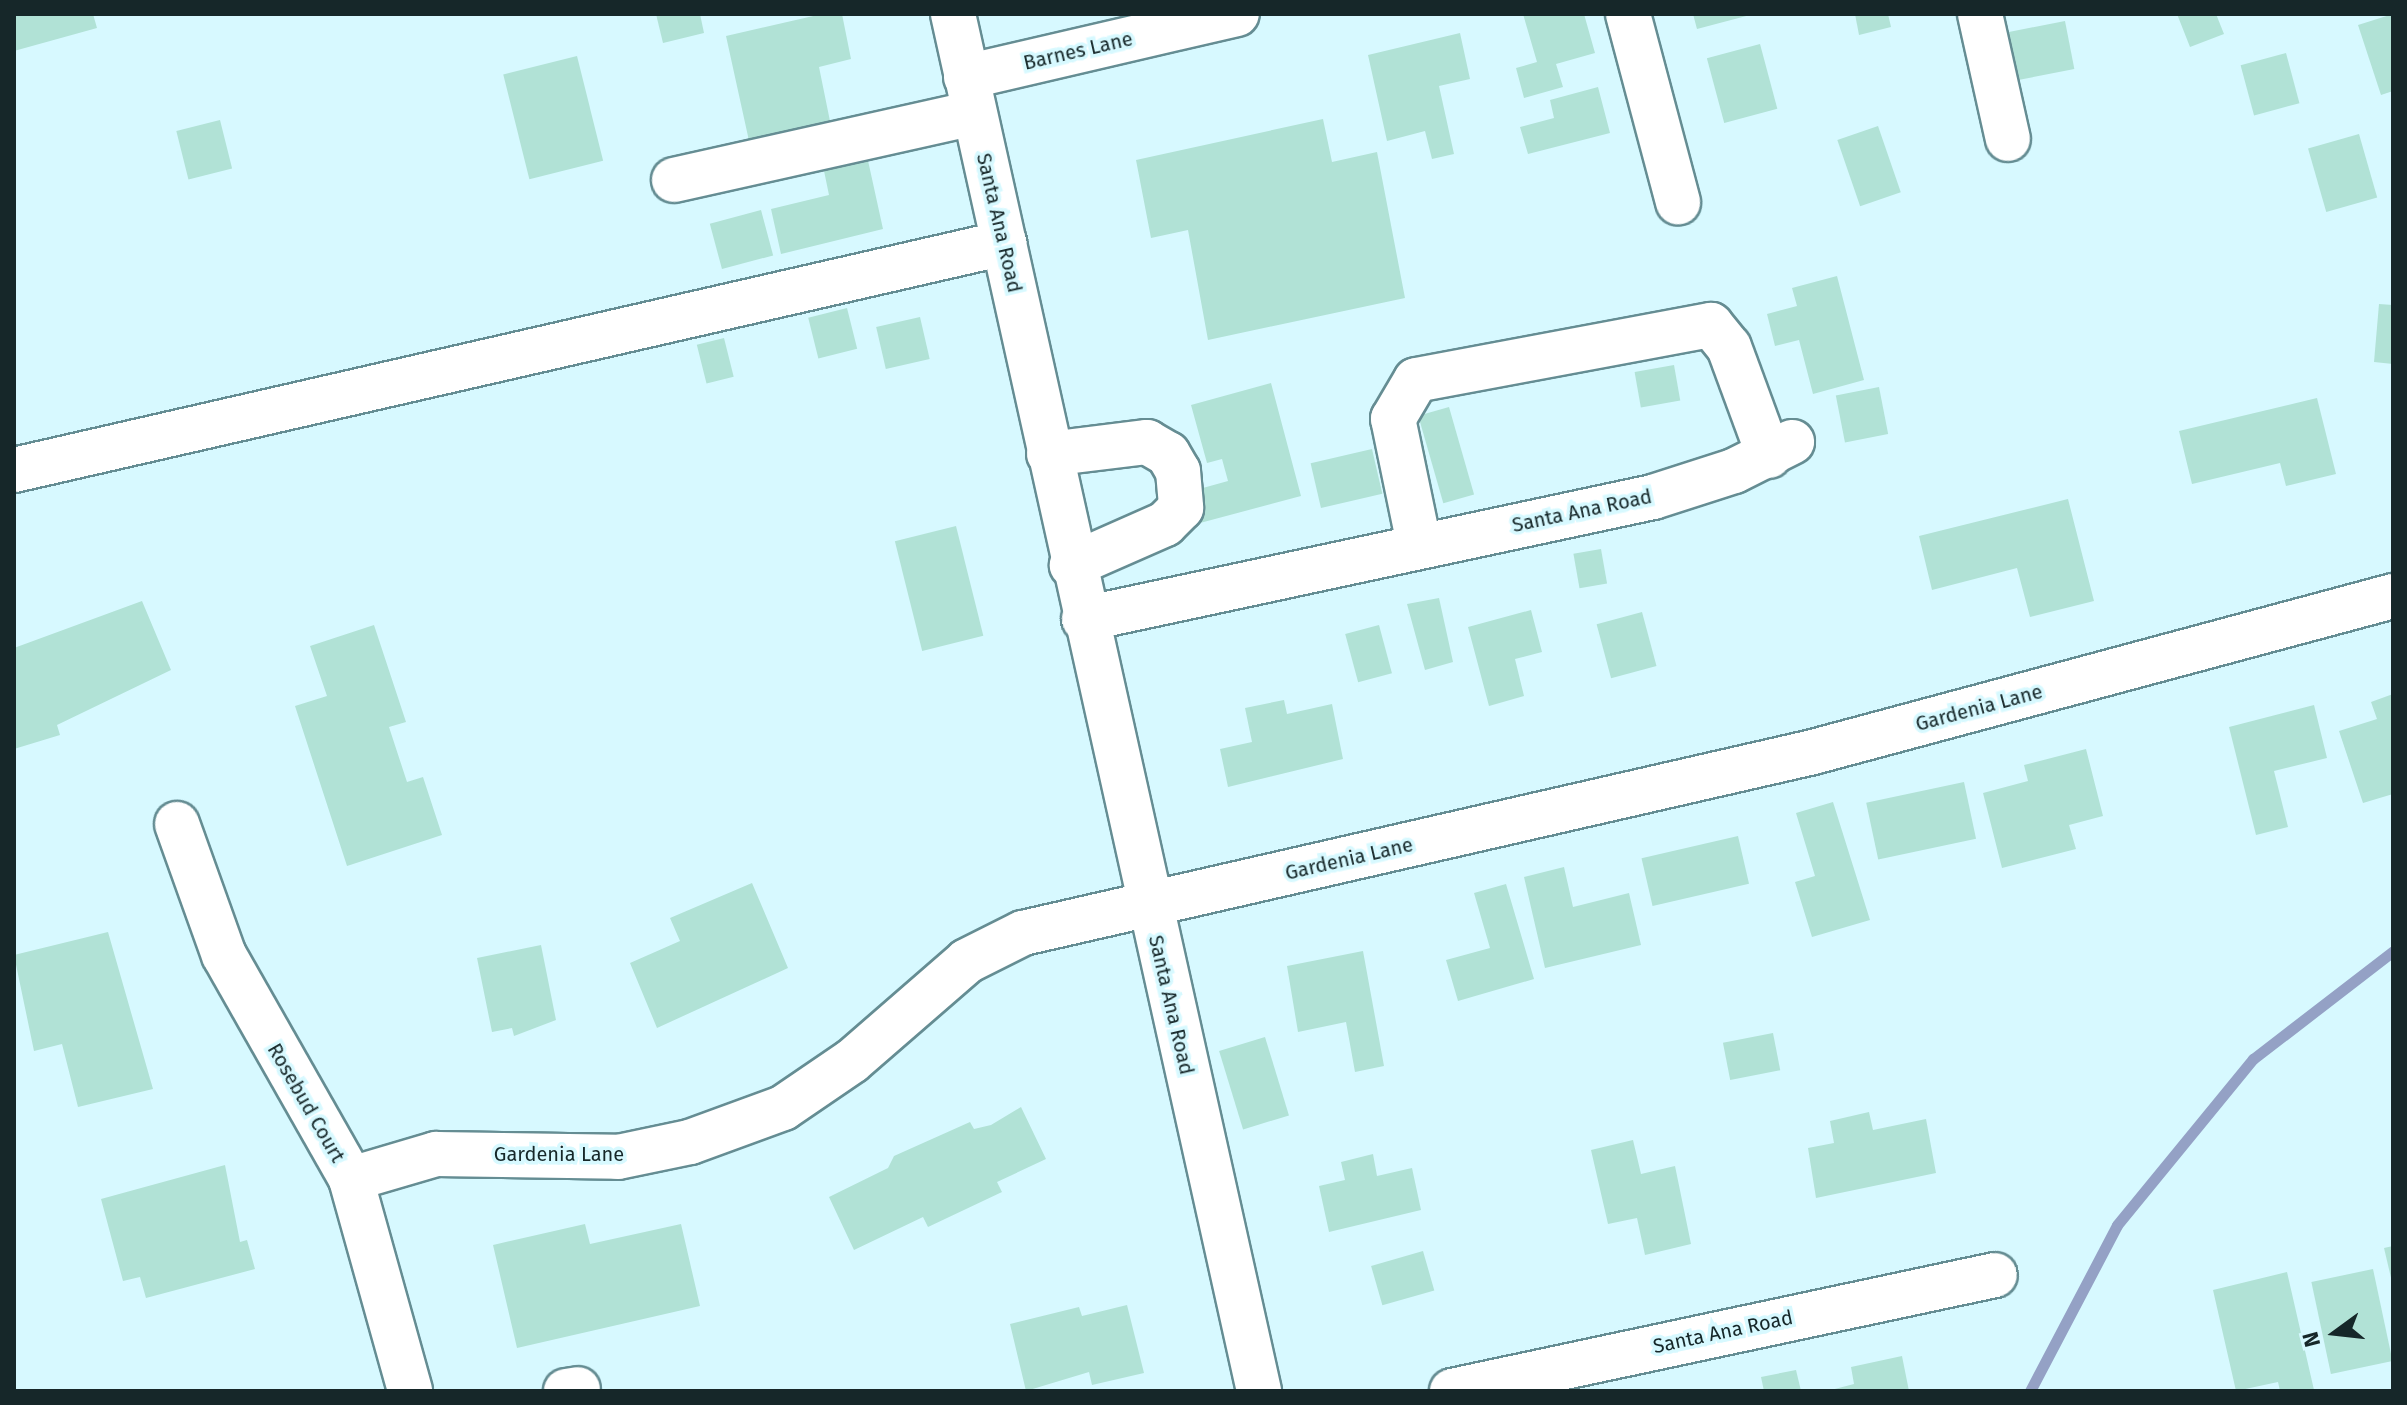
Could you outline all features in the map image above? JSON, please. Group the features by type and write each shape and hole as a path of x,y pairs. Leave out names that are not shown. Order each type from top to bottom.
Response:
{"street":[{"name":"Santa Ana Road","path":"953,14 1072,565 1259,1391"},
{"name":"Barnes Lane","path":"674,180 1237,14"},
{"path":"1628,14 1678,202"},
{"path":"1980,14 2008,139"},
{"path":"14,470 1004,243"},
{"name":"Santa Ana Road","path":"1084,619 1419,544 1653,497 1781,449 1729,347 1711,325 1416,380 1393,419 1419,544"},
{"path":"1049,454 1147,442 1168,454 1178,471 1181,508 1165,524 1072,565"},
{"name":"Gardenia Lane","path":"351,1179 436,1154 618,1157 690,1142 783,1108 852,1061 981,954 1023,933 1813,752 2393,596"},
{"name":"Rosebud Court","path":"177,824 224,955 351,1179 410,1391"},
{"name":"Santa Ana Road","path":"1452,1391 1995,1275"}],"building":[{"path":"14,14 93,14 97,28 14,51"},
{"path":"656,14 700,14 704,33 663,43"},
{"path":"822,14 842,14 851,59 819,67 832,131 751,150 726,36"},
{"path":"1523,14 1584,14 1595,53 1556,64 1563,87 1524,98 1516,68 1537,62"},
{"path":"1693,14 1750,14 1750,15 1697,29"},
{"path":"1855,14 1888,14 1891,27 1859,35"},
{"path":"2177,14 2216,14 2224,34 2190,47"},
{"path":"2393,14 2393,91 2381,95 2358,25"},
{"path":"2065,21 2074,69 2014,81 2005,33"},
{"path":"1460,33 1470,79 1439,86 1454,154 1432,159 1425,131 1387,141 1368,55"},
{"path":"1760,44 1777,109 1724,123 1707,58"},
{"path":"2286,53 2299,103 2254,115 2241,65"},
{"path":"577,56 603,161 529,179 503,74"},
{"path":"1598,87 1610,133 1528,154 1520,127 1554,118 1550,100"},
{"path":"1323,119 1332,162 1377,152 1405,298 1208,340 1188,230 1151,238 1136,160"},
{"path":"220,120 232,169 188,179 176,131"},
{"path":"1878,126 1901,192 1860,206 1837,140"},
{"path":"2359,134 2377,197 2326,212 2308,149"},
{"path":"867,156 883,229 781,254 771,209 829,195 823,166"},
{"path":"761,210 773,255 722,269 710,224"},
{"path":"1837,276 1864,380 1813,394 1799,340 1775,346 1767,314 1797,306 1792,288"},
{"path":"2379,304 2393,305 2393,364 2374,362"},
{"path":"847,308 857,349 818,358 808,318"},
{"path":"920,317 930,359 886,369 876,327"},
{"path":"724,338 734,377 707,384 697,345"},
{"path":"1674,365 1680,400 1641,407 1635,372"},
{"path":"1271,383 1301,496 1200,523 1192,491 1228,481 1222,459 1207,463 1191,405"},
{"path":"1879,387 1888,434 1845,443 1836,395"},
{"path":"2317,398 2336,474 2286,486 2280,463 2192,484 2179,431"},
{"path":"1449,407 1474,494 1443,503 1418,416"},
{"path":"1372,449 1382,494 1321,508 1311,463"},
{"path":"2068,499 2094,601 2030,617 2017,568 1932,590 1919,536"},
{"path":"956,526 983,636 922,651 895,541"},
{"path":"1601,549 1607,583 1580,588 1573,554"},
{"path":"1439,598 1453,662 1425,670 1407,604"},
{"path":"142,601 171,670 57,725 60,735 14,749 14,648"},
{"path":"1531,610 1542,652 1515,659 1524,696 1489,706 1468,627"},
{"path":"1642,612 1656,666 1611,678 1597,624"},
{"path":"374,625 406,722 389,727 407,782 423,777 442,835 347,866 295,706 327,696 310,646"},
{"path":"1379,625 1392,673 1358,682 1345,634"},
{"path":"2393,694 2393,794 2363,803 2339,731 2377,719 2371,702"},
{"path":"1284,700 1287,714 1332,704 1343,759 1228,787 1220,749 1252,742 1245,708"},
{"path":"2314,705 2327,758 2274,771 2288,827 2256,835 2229,727"},
{"path":"2086,749 2103,816 2069,825 2076,849 2002,868 1983,793 2028,781 2024,765"},
{"path":"1964,782 1976,839 1878,860 1866,803"},
{"path":"1833,802 1870,920 1812,937 1795,882 1815,876 1796,813"},
{"path":"1738,836 1749,884 1653,906 1642,858"},
{"path":"1564,867 1573,907 1629,893 1641,945 1545,968 1524,877"},
{"path":"752,883 788,968 657,1028 630,963 680,941 670,918"},
{"path":"1506,884 1534,979 1458,1001 1446,960 1490,948 1474,893"},
{"path":"108,932 153,1089 78,1107 62,1044 34,1051 14,955"},
{"path":"541,945 556,1020 514,1036 512,1028 492,1032 477,958"},
{"path":"1363,951 1384,1066 1355,1072 1346,1022 1298,1032 1287,966"},
{"path":"1773,1033 1780,1070 1730,1080 1723,1043"},
{"path":"1265,1037 1289,1115 1243,1129 1219,1051"},
{"path":"1021,1107 1046,1159 997,1182 1002,1192 928,1227 923,1217 854,1250 829,1197 888,1168 894,1156 970,1122 974,1129 991,1125"},
{"path":"1869,1112 1873,1130 1926,1119 1936,1173 1816,1198 1808,1148 1834,1143 1830,1121"},
{"path":"1633,1140 1641,1174 1675,1166 1691,1244 1645,1255 1637,1218 1608,1224 1591,1150"},
{"path":"1373,1154 1377,1176 1412,1168 1421,1210 1329,1232 1319,1186 1345,1180 1341,1162"},
{"path":"225,1165 240,1242 247,1240 255,1269 146,1298 140,1277 123,1281 101,1199"},
{"path":"585,1224 590,1244 681,1224 700,1306 517,1348 493,1245"},
{"path":"2393,1246 2393,1282 2392,1282 2384,1248"},
{"path":"1423,1251 1434,1290 1382,1305 1371,1266"},
{"path":"2373,1269 2393,1361 2331,1374 2311,1282"},
{"path":"2287,1272 2314,1390 2280,1391 2278,1382 2236,1391 2213,1290"},
{"path":"1127,1305 1144,1373 1092,1385 1089,1372 1026,1391 1010,1324 1079,1307 1082,1316"},
{"path":"1902,1356 1909,1391 1827,1391 1854,1384 1851,1367"},
{"path":"1796,1370 1801,1391 1764,1391 1761,1377"}],"waterway":[{"path":"2030,1391 2117,1225 2253,1059 2393,951"}]}
